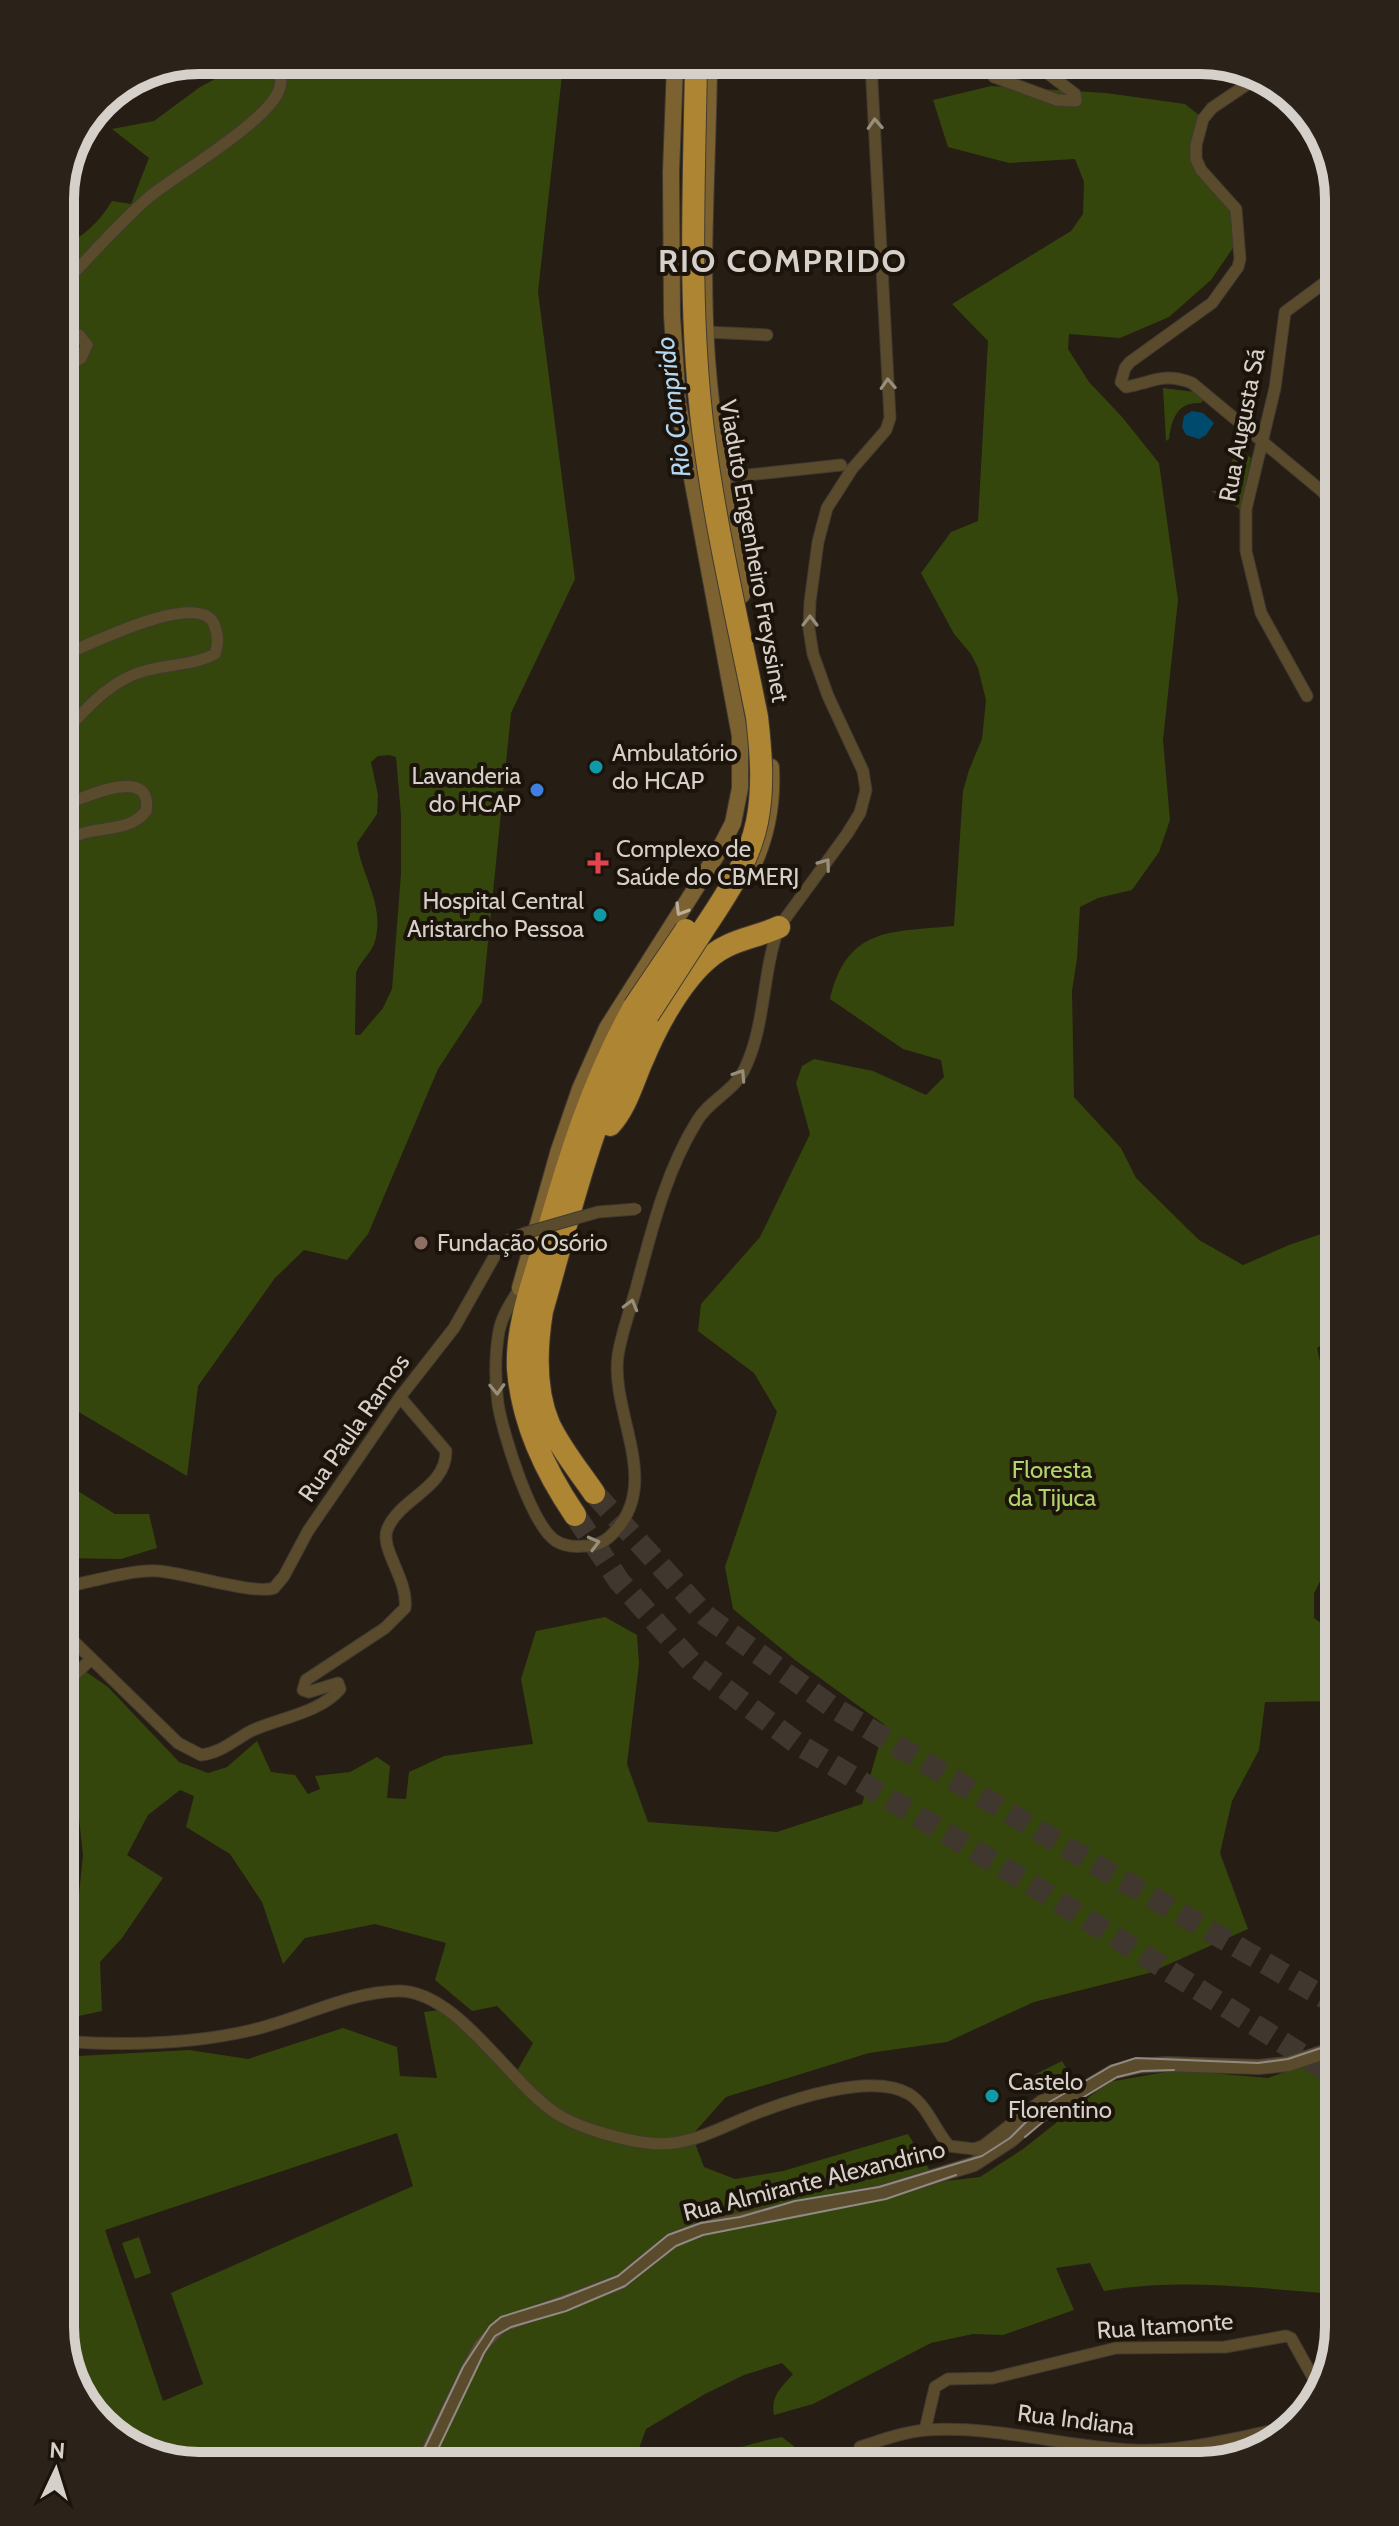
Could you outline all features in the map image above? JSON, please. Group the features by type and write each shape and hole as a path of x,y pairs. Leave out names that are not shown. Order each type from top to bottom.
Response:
{"highway":[{"name":"Viaduto Engenheiro Freyssinet","path":"641,1011 722,876 737,841 746,793 747,757 743,721 684,393 680,307 684,74"},
{"name":"Viaduto Engenheiro Freyssinet","path":"641,1011 735,880 747,856 757,823 762,789 757,717 708,466 698,375 693,245 704,74"},
{"path":"610,1125 627,1099 644,1055 673,1002 700,966 728,945 779,927"},
{"path":"538,1349 610,1125 641,1047 667,993"},
{"path":"594,1493 550,1426 540,1390 538,1349 542,1311 593,1136 641,1011"},
{"path":"537,1449 524,1406 518,1368 523,1319 589,1098 641,1011"},
{"path":"520,1288 509,1335 509,1374 517,1407 549,1475 575,1515"}],"main road":[{"path":"520,1288 580,1089 607,1028 716,856 737,811 740,736 678,403 674,359 671,172 675,74"},
{"path":"641,976 667,993 747,878 759,856 770,820 769,742 720,478 706,332 705,74"},
{"path":"694,482 720,478"}],"street":[{"path":"74,273 144,202 236,135 270,103 280,90 279,74"},
{"path":"520,1288 503,1317 496,1358 498,1402 507,1443 532,1509 543,1528 557,1542 574,1547 592,1546 607,1540 627,1515 635,1486 617,1359 656,1211 698,1119 727,1092 745,1068 761,1013 773,942 779,927 847,834 860,813 866,790 863,771 828,696 813,654 809,629 818,542 827,508 845,478 886,430 890,418 872,74"},
{"path":"992,74 1057,100 1076,101 1075,94 1049,74"},
{"path":"1248,84 1212,108 1203,119 1195,153 1201,170 1236,209 1238,267 1212,303 1146,349 1125,368 1121,382 1126,387 1156,377 1177,377 1192,383 1325,495"},
{"name":"Rua Augusta Sá","path":"1307,696 1261,613 1246,551 1246,509 1275,388 1285,312 1325,282"},
{"path":"706,332 767,335"},
{"path":"74,337 79,335 87,345 81,358 74,362"},
{"path":"720,478 841,465"},
{"path":"74,651 131,627 198,611 212,620 217,633 215,654 124,677 74,722"},
{"path":"74,802 107,789 130,785 142,792 147,802 146,811 134,821 74,837"},
{"name":"Rua Paula Ramos","path":"74,1585 155,1570 201,1577 257,1591 274,1588 284,1576 308,1531 400,1397 454,1328 503,1243 525,1233 598,1212 656,1211"},
{"path":"74,1642 178,1743 201,1755 218,1751 251,1732 325,1702 336,1694 340,1689 338,1683 309,1692 303,1690 302,1685 385,1628 405,1608 405,1586 387,1543 388,1528 399,1513 438,1477 446,1461 446,1451 400,1397"},
{"path":"74,1675 91,1659"},
{"path":"74,2042 137,2045 198,2041 254,2029 372,1994 399,1991 422,1994 437,2001 556,2113 570,2121 621,2138 649,2143 676,2144 693,2140 753,2115 815,2095 852,2086 881,2085 912,2096 949,2146 974,2149 983,2146 1041,2101 1093,2084"},
{"name":"Rua Almirante Alexandrino","path":"428,2452 481,2346 500,2326 620,2282 672,2240 698,2229 883,2192 983,2160 1040,2115 1113,2072 1139,2066 1191,2064 1259,2067 1288,2064 1325,2052"},
{"name":"Rua Itamonte","path":"925,2430 935,2387 939,2382 993,2378 1116,2348 1225,2347 1286,2336 1291,2338 1314,2377"},
{"name":"Rua Indiana","path":"860,2447 925,2430 968,2430 1064,2444 1139,2450 1187,2446 1268,2431"}],"green space":[{"path":"224,74 562,75 538,292 575,579 511,713 482,1002 438,1069 368,1234 347,1260 304,1250 275,1278 198,1386 187,1476 74,1409 74,240 102,216 112,201 131,204 149,158 112,129 154,121 200,87","holes":["378,756 396,757 401,815 401,874 392,989 383,1008 360,1035 355,1035 356,973 373,945 377,928 375,903 357,843 377,814 378,795 371,762"]},
{"name":"Floresta da Tijuca","path":"991,86 1106,93 1185,104 1205,120 1195,158 1233,204 1235,245 1211,280 1169,317 1120,338 1069,334 1068,349 1089,382 1159,463 1178,600 1163,740 1170,820 1159,852 1132,890 1098,898 1080,907 1072,991 1074,1097 1121,1148 1136,1178 1199,1240 1243,1265 1321,1234 1325,1215 1325,1343 1317,1348 1325,1385 1325,1572 1314,1593 1314,1618 1325,1626 1325,1701 1265,1702 1259,1750 1232,1801 1220,1853 1248,1929 1149,1973 1034,2002 947,2042 869,2053 726,2097 692,2135 704,2167 735,2179 783,2171 908,2134 937,2182 980,2177 1023,2149 1108,2082 1177,2070 1268,2078 1325,2057 1325,2293 1192,2284 1104,2291 1090,2263 1056,2268 1074,2310 1003,2335 973,2334 931,2343 813,2404 774,2415 775,2397 793,2374 782,2363 744,2375 646,2429 638,2452 191,2452 159,2445 130,2431 100,2403 84,2375 76,2351 74,2056 189,2050 248,2059 343,2028 397,2047 400,2076 437,2078 424,2012 447,2009 517,2071 533,2043 497,2006 472,2011 435,1980 446,1943 375,1924 305,1938 283,1964 262,1902 230,1854 186,1827 194,1796 180,1790 148,1815 127,1855 163,1878 122,1938 100,1962 102,2011 74,2017 74,1913 77,1913 83,1855 74,1781 74,1677 82,1669 108,1687 179,1762 208,1773 227,1767 257,1741 271,1772 295,1775 308,1794 320,1789 315,1776 350,1772 377,1757 390,1766 387,1798 406,1799 409,1772 444,1756 533,1744 521,1679 536,1631 605,1617 637,1635 639,1664 627,1764 648,1822 777,1832 862,1804 885,1725 795,1660 733,1609 725,1567 777,1412 754,1373 698,1331 701,1304 760,1237 810,1134 796,1083 802,1066 814,1059 873,1071 926,1095 944,1077 941,1060 903,1049 830,999 838,975 860,945 892,932 954,926 963,791 982,739 986,700 971,654 954,634 921,573 951,532 978,521 988,341 952,304 1071,231 1083,214 1084,182 1075,159 1009,163 948,147 933,100","holes":["397,2133 413,2186 171,2293 203,2384 163,2401 105,2230"]},
{"path":"1163,388 1195,392 1205,398 1201,403 1181,408 1166,441"},
{"path":"1235,446 1251,458 1241,510 1211,491 1228,490 1234,485 1237,475 1230,464 1235,455"},
{"path":"74,1489 115,1514 149,1514 157,1548 121,1559 74,1558"},
{"path":"1062,2061 1069,2073 1041,2089 1034,2075"},
{"path":"139,2237 151,2273 135,2279 122,2243"},
{"path":"782,2437 802,2452 728,2452"}],"water":[{"path":"1192,411 1203,413 1214,423 1199,439 1186,435 1182,427 1184,416"}],"tunnel":[{"path":"594,1493 706,1616 831,1706 1325,1998"},
{"path":"575,1515 619,1581 696,1667 798,1744 1037,1888 1325,2069"}],"tram line":[{"path":"423,2452 463,2367 490,2326 501,2317 618,2276 668,2235 701,2223 740,2217 795,2201 879,2187 982,2156 1010,2138 1041,2107 1111,2066 1136,2058 1258,2063 1288,2059 1325,2047"},
{"path":"1025,2137 1044,2121 1117,2077 1142,2071 1174,2070"},
{"path":"437,2452 484,2353 495,2336 511,2327 566,2311 625,2286 676,2246 703,2235 886,2199 956,2175"}],"place":[{"name":"Ambulatório do HCAP","path":"596,767"},
{"name":"Lavanderia do HCAP","path":"537,790"},
{"name":"Complexo de Saúde do CBMERJ","path":"598,863"},
{"name":"Hospital Central Aristarcho Pessoa","path":"600,915"},
{"name":"Fundação Osório","path":"421,1243"},
{"name":"Castelo Florentino","path":"992,2096"}],"district":[{"name":"RIO COMPRIDO","path":"783,261"}],"water label":[{"name":"Rio Comprido","path":"673,407"}]}
